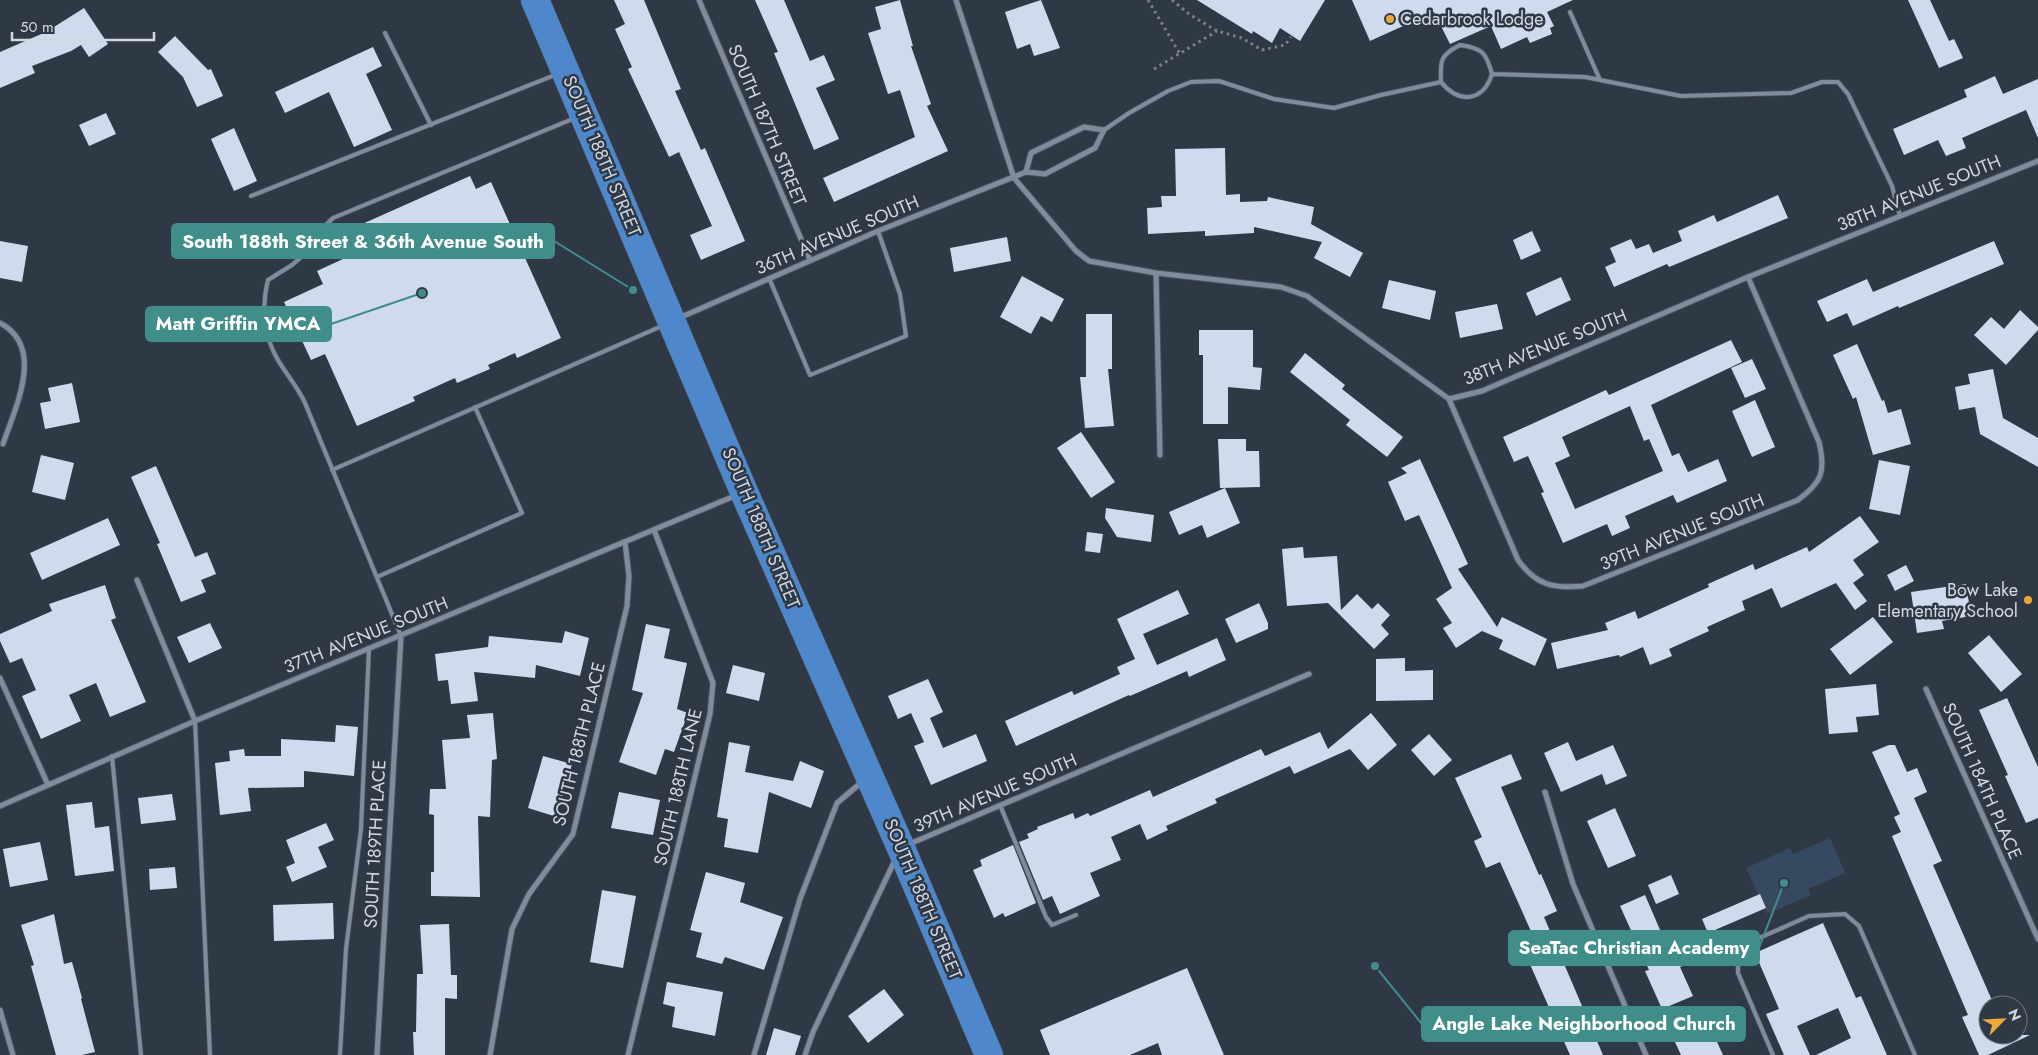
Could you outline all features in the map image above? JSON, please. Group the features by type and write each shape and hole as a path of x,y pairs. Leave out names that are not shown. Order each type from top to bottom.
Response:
{"main road":[{"name":"SOUTH 188TH STREET","path":"535,0 744,492 990,1055"}],"street":[{"name":"SOUTH 187TH STREET","path":"699,0 810,260"},
{"path":"956,0 1014,178"},
{"path":"1084,127 1104,130 1095,148 1045,174 1026,172 1031,153 1084,127"},
{"name":"38TH AVENUE SOUTH","path":"1014,178 1076,251 1089,261 1156,273 1282,287 1307,296 1449,399 1482,391 1748,277 2038,161"},
{"name":"36TH AVENUE SOUTH","path":"672,321 878,231 1026,172"},
{"path":"1156,273 1160,455"},
{"name":"39TH AVENUE SOUTH","path":"1449,399 1518,560 1528,574 1541,582 1563,588 1583,586 1798,500 1813,489 1822,474 1822,457 1819,442 1748,277"},
{"path":"0,323 14,334 22,346 26,368 3,444"},
{"name":"37TH AVENUE SOUTH","path":"0,806 194,721 744,492"},
{"name":"SOUTH 188TH LANE","path":"628,1055 710,714 714,683 654,530"},
{"name":"SOUTH 188TH PLACE","path":"490,1055 512,929 529,894 573,834 628,606 629,576 625,542"},
{"path":"137,580 194,721"},
{"name":"SOUTH 189TH PLACE","path":"377,1055 401,636"},
{"name":"39TH AVENUE SOUTH","path":"805,1055 813,1032 901,848 1309,674"},
{"path":"0,678 48,785"},
{"name":"SOUTH 184TH PLACE","path":"1926,689 2038,939"},
{"path":"754,1055 800,899 837,803 869,775"},
{"path":"1545,792 1573,884 1646,1055"},
{"path":"0,1010 13,1055"}],"lane":[{"path":"1570,12 1600,80"},
{"path":"385,33 431,125"},
{"path":"1460,45 1476,47 1484,53 1492,74 1482,92 1468,97 1457,96 1441,82 1440,66 1447,51 1460,45"},
{"path":"251,196 566,71"},
{"path":"1492,74 1585,77 1681,96 1791,93 1822,82 1838,82 1848,94 1892,186 1900,216"},
{"path":"1104,130 1129,112 1168,90 1191,82 1219,81 1274,99 1334,108 1441,82"},
{"path":"401,636 303,400 280,364 269,340 264,308 268,280 292,265 307,252 321,230 333,218 584,114"},
{"path":"769,278 810,375 906,336 900,294 878,231"},
{"path":"332,470 672,321"},
{"path":"377,576 522,514 475,407"},
{"path":"340,1055 346,949 361,829 369,648"},
{"path":"194,721 210,1055"},
{"path":"112,756 141,1055"},
{"path":"1000,805 1046,917 1052,924 1076,915"},
{"path":"1773,1055 1738,973 1738,961 1743,950 1757,939 1809,916 1829,913 1844,914 1859,926 1915,1055"}],"path":[{"path":"1148,0 1180,54"},
{"path":"1172,0 1189,14 1217,32 1242,38 1262,50 1285,45 1291,37"},
{"path":"1154,69 1217,32"}],"shaded area":[{"path":"1830,838 1845,873 1808,889 1811,895 1767,914 1746,868 1790,848 1793,854"}],"building":[{"path":"614,0 644,0 681,89 675,91 701,150 705,148 745,241 701,260 690,235 712,226 679,152 669,157 628,69 632,67 615,29 625,24"},
{"path":"755,0 784,0 810,61 824,55 835,80 816,88 839,139 814,150 774,53 778,52"},
{"path":"900,0 913,46 911,46 931,104 927,106 948,151 834,202 823,178 915,137 900,90 888,94 868,33 881,29 875,7"},
{"path":"1041,0 1060,48 1034,56 1030,44 1017,49 1005,12"},
{"path":"1197,0 1325,0 1300,41 1280,28 1272,43 1253,31 1252,34"},
{"path":"1352,0 1573,0 1547,12 1554,26 1550,28 1552,34 1530,43 1527,37 1501,49 1491,26 1450,44 1434,12 1370,41"},
{"path":"1908,0 1930,0 1949,41 1954,39 1963,58 1939,68"},
{"path":"84,8 108,44 89,57 81,45 71,51 32,66 35,73 0,88 0,52 46,32"},
{"path":"175,36 208,70 211,69 223,96 197,107 183,77 158,52"},
{"path":"373,47 382,66 366,74 392,130 354,147 329,92 285,113 275,92"},
{"path":"1995,76 2003,94 2038,79 2038,138 2026,110 1962,138 1966,148 1946,156 1938,140 1904,155 1893,129 1967,97 1964,90"},
{"path":"106,113 116,134 89,146 79,125"},
{"path":"234,128 257,181 234,191 211,139"},
{"path":"1225,148 1226,195 1240,194 1240,202 1267,201 1268,197 1314,207 1311,224 1363,253 1350,277 1314,258 1322,242 1254,227 1254,233 1205,236 1205,231 1148,234 1147,208 1162,207 1161,196 1176,196 1175,149"},
{"path":"470,176 476,189 491,182 561,338 517,358 515,353 488,365 490,369 457,383 455,378 413,397 415,401 357,426 325,354 311,360 284,302 323,284 317,271 343,259 333,237"},
{"path":"1778,195 1788,218 1669,267 1667,264 1614,287 1605,267 1616,262 1610,248 1631,239 1636,249 1649,244 1653,253 1682,241 1678,231 1714,215 1717,222"},
{"path":"1532,231 1541,251 1521,260 1513,240"},
{"path":"1007,237 1011,261 954,272 950,248"},
{"path":"0,241 28,246 22,282 0,278"},
{"path":"1994,241 2004,264 1853,326 1847,313 1827,322 1817,301 1867,279 1873,292"},
{"path":"1022,276 1064,299 1052,322 1041,316 1031,334 1000,317"},
{"path":"1561,277 1571,300 1536,316 1526,293"},
{"path":"1389,280 1436,291 1430,320 1382,308"},
{"path":"1497,304 1503,329 1460,338 1455,312"},
{"path":"2020,310 2038,327 2038,330 2006,365 1974,335 1991,317 2004,329"},
{"path":"1086,314 1112,314 1112,369 1108,369 1114,426 1085,428 1080,377 1086,377"},
{"path":"1199,330 1253,330 1253,367 1262,368 1260,390 1228,387 1228,424 1203,424 1203,355 1199,355"},
{"path":"1731,340 1742,362 1651,405 1672,456 1679,453 1688,472 1718,459 1727,481 1677,503 1673,495 1625,516 1630,528 1612,536 1607,524 1563,543 1541,493 1544,492 1528,456 1514,462 1503,437 1606,390 1609,395","holes":["1630,406 1644,441 1649,439 1663,471 1575,509 1555,463 1570,456 1562,437"]},
{"path":"1857,344 1882,401 1884,400 1888,413 1901,409 1911,444 1873,455 1856,397 1853,399 1833,355"},
{"path":"1305,353 1345,385 1342,389 1403,437 1387,457 1346,425 1350,420 1290,372"},
{"path":"1752,359 1766,389 1745,398 1731,368"},
{"path":"1993,369 2003,418 2038,438 2038,467 1980,434 1975,407 1959,410 1955,387 1970,384 1968,374"},
{"path":"72,383 80,422 45,429 40,403 51,401 48,388"},
{"path":"1755,400 1775,447 1752,457 1732,411"},
{"path":"1081,432 1115,482 1091,498 1057,448"},
{"path":"1218,439 1246,439 1246,451 1259,451 1260,487 1220,488"},
{"path":"41,455 74,463 65,500 32,492"},
{"path":"1420,459 1468,564 1458,569 1497,627 1502,617 1547,639 1535,666 1499,649 1503,640 1482,631 1456,648 1443,628 1452,623 1436,599 1452,588 1419,515 1405,521 1388,482 1407,473 1401,468"},
{"path":"1879,460 1910,466 1900,515 1869,509"},
{"path":"156,466 195,557 207,552 216,574 201,580 206,592 181,602 157,544 160,543 131,477"},
{"path":"1225,488 1240,523 1207,538 1202,525 1179,535 1169,512"},
{"path":"1106,508 1154,515 1151,542 1117,537 1105,518"},
{"path":"1860,516 1879,542 1853,560 1864,575 1853,583 1867,601 1855,610 1836,583 1781,608 1772,588 1742,601 1745,610 1707,627 1709,631 1669,649 1672,656 1650,665 1643,647 1620,657 1619,655 1557,669 1551,643 1608,630 1605,623 1635,611 1638,619 1709,587 1708,584 1753,564 1755,570 1807,547 1809,552"},
{"path":"108,518 120,545 42,580 30,553"},
{"path":"1087,532 1103,534 1100,553 1085,551"},
{"path":"1303,547 1304,558 1337,556 1341,610 1357,594 1372,609 1378,603 1390,615 1381,625 1389,634 1374,649 1328,603 1287,606 1282,549"},
{"path":"1906,565 1914,581 1895,591 1887,575"},
{"path":"1966,584 1971,616 1942,621 1944,629 1917,633 1911,592"},
{"path":"105,585 116,618 111,620 146,702 110,717 96,683 69,695 81,721 41,739 22,696 36,690 22,658 10,663 0,641 0,634 52,611 49,604"},
{"path":"1178,590 1189,614 1143,634 1157,665 1217,638 1226,660 1189,677 1187,671 1016,746 1005,721 1072,691 1074,695 1120,674 1117,667 1135,659 1117,619"},
{"path":"1259,603 1268,623 1268,629 1236,643 1225,619"},
{"path":"1873,617 1893,642 1850,675 1830,649"},
{"path":"210,623 222,648 189,663 177,637"},
{"path":"646,624 670,629 664,658 687,663 677,709 688,713 674,752 665,749 656,775 619,762 643,693 632,690"},
{"path":"565,631 589,638 580,676 536,665 535,678 474,672 478,701 451,704 448,680 438,681 435,654 488,647 489,636 562,643"},
{"path":"1989,635 2022,674 2001,692 1968,653"},
{"path":"1405,658 1405,671 1433,670 1433,700 1376,701 1376,659"},
{"path":"733,665 765,673 759,701 726,693"},
{"path":"928,679 943,712 930,718 943,748 976,734 987,761 931,785 914,746 924,742 911,713 898,719 888,696"},
{"path":"1876,684 1879,715 1856,717 1858,732 1829,734 1825,689"},
{"path":"2007,698 2038,767 2038,818 2026,823 2005,776 2008,775 1979,710"},
{"path":"493,713 497,759 492,760 490,817 478,816 480,897 431,896 431,872 434,872 434,815 429,814 430,789 446,789 442,740 470,738 467,715"},
{"path":"1371,713 1397,745 1368,770 1350,749 1294,774 1290,766 1215,799 1217,803 1166,826 1168,830 1147,840 1140,824 1111,837 1121,860 1090,873 1100,896 1060,914 1052,896 1043,900 1019,842 1029,838 1027,834 1038,829 1037,827 1073,813 1075,819 1088,813 1090,816 1150,790 1153,797 1261,749 1265,756 1320,732 1328,749"},
{"path":"336,725 358,727 354,776 304,771 304,787 248,788 251,811 220,815 215,763 230,761 229,751 244,749 245,756 281,756 281,739 335,742"},
{"path":"1429,734 1452,760 1434,776 1411,750"},
{"path":"729,742 750,746 745,772 793,781 800,761 824,771 811,808 769,792 758,853 724,847 728,819 717,817"},
{"path":"1568,742 1576,761 1613,745 1627,776 1606,785 1602,774 1561,792 1544,753"},
{"path":"1889,745 1895,745 1907,772 1917,768 1927,792 1914,798 1942,861 1933,865 1990,995 1978,995 1978,1045 2009,1045 1988,1055 1979,1055 1962,1017 1968,1015 1892,836 1901,832 1894,817 1900,814 1872,752"},
{"path":"1511,754 1522,779 1501,787 1539,875 1541,874 1557,911 1544,917 1603,1055 1570,1055 1521,944 1534,938 1500,862 1486,868 1474,841 1482,837 1455,778"},
{"path":"543,756 572,764 557,817 528,808"},
{"path":"619,792 660,800 653,835 611,828"},
{"path":"172,794 176,820 141,824 138,798"},
{"path":"92,802 95,828 109,826 114,871 75,876 66,805"},
{"path":"1615,808 1636,856 1608,868 1587,821"},
{"path":"326,823 334,840 318,847 327,867 292,882 286,867 295,863 286,840"},
{"path":"40,842 48,880 10,887 3,849"},
{"path":"1013,845 1036,903 1005,917 1003,913 994,918 973,870 982,866 980,860"},
{"path":"175,867 177,888 150,890 149,869"},
{"path":"706,872 745,883 740,902 783,917 764,970 725,957 722,964 696,957 702,933 690,930"},
{"path":"1671,875 1679,894 1656,904 1648,885"},
{"path":"602,890 636,896 623,968 590,962"},
{"path":"1760,894 1766,908 1708,933 1702,919"},
{"path":"1645,895 1667,946 1699,932 1709,955 1680,967 1693,996 1662,1009 1645,971 1649,970 1620,906"},
{"path":"333,903 334,939 274,941 273,905"},
{"path":"54,914 64,964 72,962 95,1052 82,1055 56,1055 31,966 34,965 21,925"},
{"path":"1823,923 1856,998 1861,996 1887,1055 1816,1055 1851,1038 1838,1008 1797,1026 1810,1055 1784,1055 1766,1014 1779,1009 1755,953"},
{"path":"449,924 451,975 457,975 457,999 445,998 445,1055 414,1055 413,1032 416,1032 417,974 423,974 420,925"},
{"path":"1187,968 1224,1055 1162,1055 1158,1043 1130,1055 1050,1055 1040,1030"},
{"path":"667,982 723,992 715,1036 672,1027 675,1007 663,1004"},
{"path":"884,989 904,1015 868,1043 848,1016"},
{"path":"1709,1024 1723,1055 1681,1055 1674,1040"},
{"path":"774,1028 801,1036 795,1055 766,1055"}],"place":[{"name":"Cedarbrook Lodge","path":"1390,19"},
{"name":"South 188th Street & 36th Avenue South","path":"633,290"},
{"name":"Matt Griffin YMCA","path":"422,293"},
{"name":"Bow Lake Elementary School","path":"2028,600"},
{"name":"SeaTac Christian Academy","path":"1784,883"},
{"name":"Angle Lake Neighborhood Church","path":"1375,966"}]}
